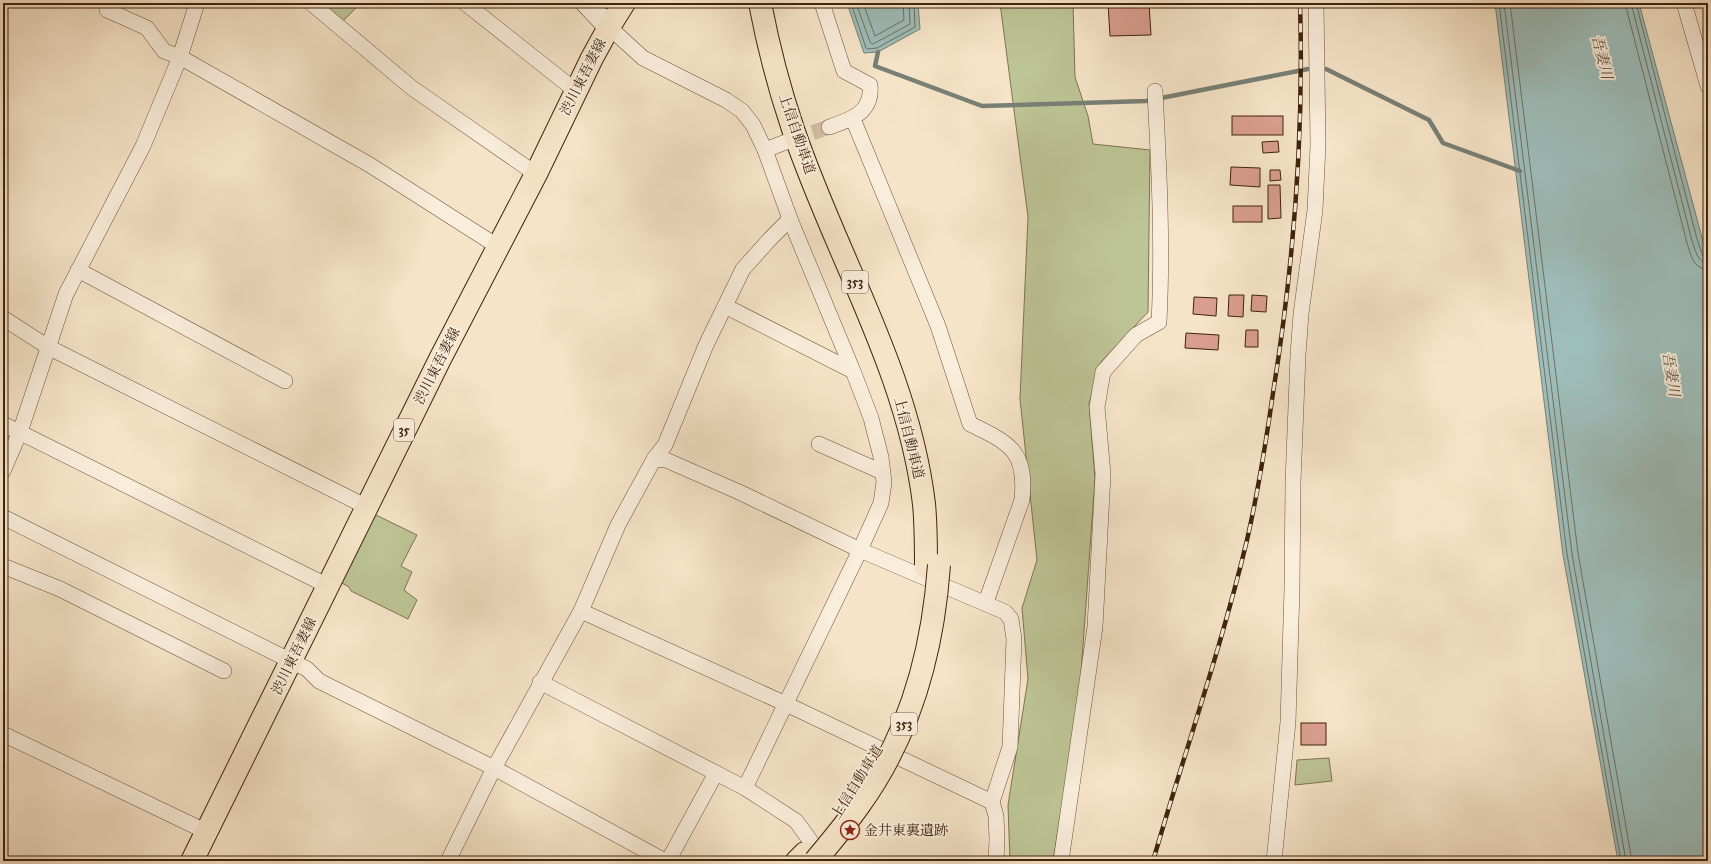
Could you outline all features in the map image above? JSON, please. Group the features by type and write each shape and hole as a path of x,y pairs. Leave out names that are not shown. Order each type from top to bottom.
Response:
{"main road":[{"name":"渋川東吾妻線","path":"192,861 407,424 497,246 536,174 576,91 609,27 624,3"},
{"name":"上信自動車道","path":"760,3 779,83 793,129 885,356 905,417 915,455 924,503 932,566"},
{"name":"上信自動車道","path":"772,3 786,63 805,124 894,346 911,394 935,496 932,566 924,598 920,629 906,682 888,731 866,773 839,814 806,858"}],"street":[{"path":"3,471 20,432 66,294 143,146 180,57 197,3"},
{"path":"311,3 412,88 536,174"},
{"path":"465,3 576,91"},
{"path":"586,3 609,27 643,58 726,100 742,111 753,125 765,150 790,219 853,371 871,418 881,457 884,482 881,503 860,550 745,788"},
{"path":"822,3 844,71 870,85 871,92 866,105 853,119 829,127"},
{"path":"1274,861 1288,722 1292,588 1293,482 1298,355 1301,314 1314,210 1318,145 1316,3"},
{"path":"1684,3 1708,86"},
{"path":"107,10 147,28 164,51 180,57 370,165 497,246"},
{"path":"1060,861 1095,627 1103,474 1097,408 1104,372 1136,335 1159,322 1159,170 1154,91"},
{"path":"853,119 938,326 970,424 1008,444 1015,453 1021,469 1023,486 1022,500 986,602"},
{"path":"765,150 790,140"},
{"path":"448,861 494,768 540,682 581,611 618,525 654,459 665,445 706,345 743,269 765,243 790,219"},
{"path":"78,270 285,382"},
{"path":"724,306 853,371"},
{"path":"3,318 48,347 367,507"},
{"path":"3,424 328,586"},
{"path":"819,444 882,472"},
{"path":"654,459 666,460 739,492 860,550 986,602 1005,612 1011,619 1014,639 1010,748 992,802 996,816 996,861"},
{"path":"3,517 307,669 319,681 494,768 666,861 716,773"},
{"path":"3,566 60,589 224,671"},
{"path":"581,611 786,704 992,802"},
{"path":"540,682 745,788 796,821 825,861"},
{"path":"3,734 207,832"}],"green space":[{"path":"319,3 361,3 343,21"},
{"path":"1000,3 1073,3 1075,77 1088,116 1093,144 1150,150 1148,312 1101,362 1089,403 1095,479 1079,701 1053,861 1010,861 1008,805 1028,679 1022,608 1037,560 1020,399 1028,217"},
{"path":"372,513 417,535 401,566 412,572 404,590 417,600 408,619 351,591 349,587 338,581"},
{"path":"1329,758 1332,781 1295,785 1297,760"}],"water":[{"path":"847,3 918,3 920,29 878,52 864,53"},
{"name":"吾妻川","path":"1495,3 1639,3 1708,260 1708,861 1618,861 1563,555"}],"building":[{"path":"1108,3 1149,3 1151,35 1110,36"},
{"path":"1232,116 1283,116 1283,135 1232,135"},
{"path":"1278,141 1279,152 1263,153 1262,142"},
{"path":"1231,167 1260,168 1260,187 1230,185"},
{"path":"1270,170 1280,170 1281,180 1270,181"},
{"path":"1268,185 1280,185 1281,218 1268,219"},
{"path":"1233,206 1262,206 1262,222 1233,222"},
{"path":"1229,295 1244,295 1243,317 1228,316"},
{"path":"1252,295 1267,296 1266,312 1251,311"},
{"path":"1194,297 1217,298 1216,316 1193,314"},
{"path":"1246,330 1258,330 1258,347 1245,347"},
{"path":"1186,333 1219,335 1218,350 1185,348"},
{"path":"1301,723 1326,723 1326,745 1301,745"}],"waterway":[{"path":"878,52 875,66 982,106 1146,101 1308,69 1326,69 1429,120 1443,143 1520,171"}],"tunnel":[{"path":"791,140 829,127"}],"railway":[{"path":"1153,861 1226,621 1247,540 1262,467 1287,296 1292,247 1299,150 1301,52 1300,3"}],"place":[{"name":"金井東裏遺跡","path":"850,830"}]}
